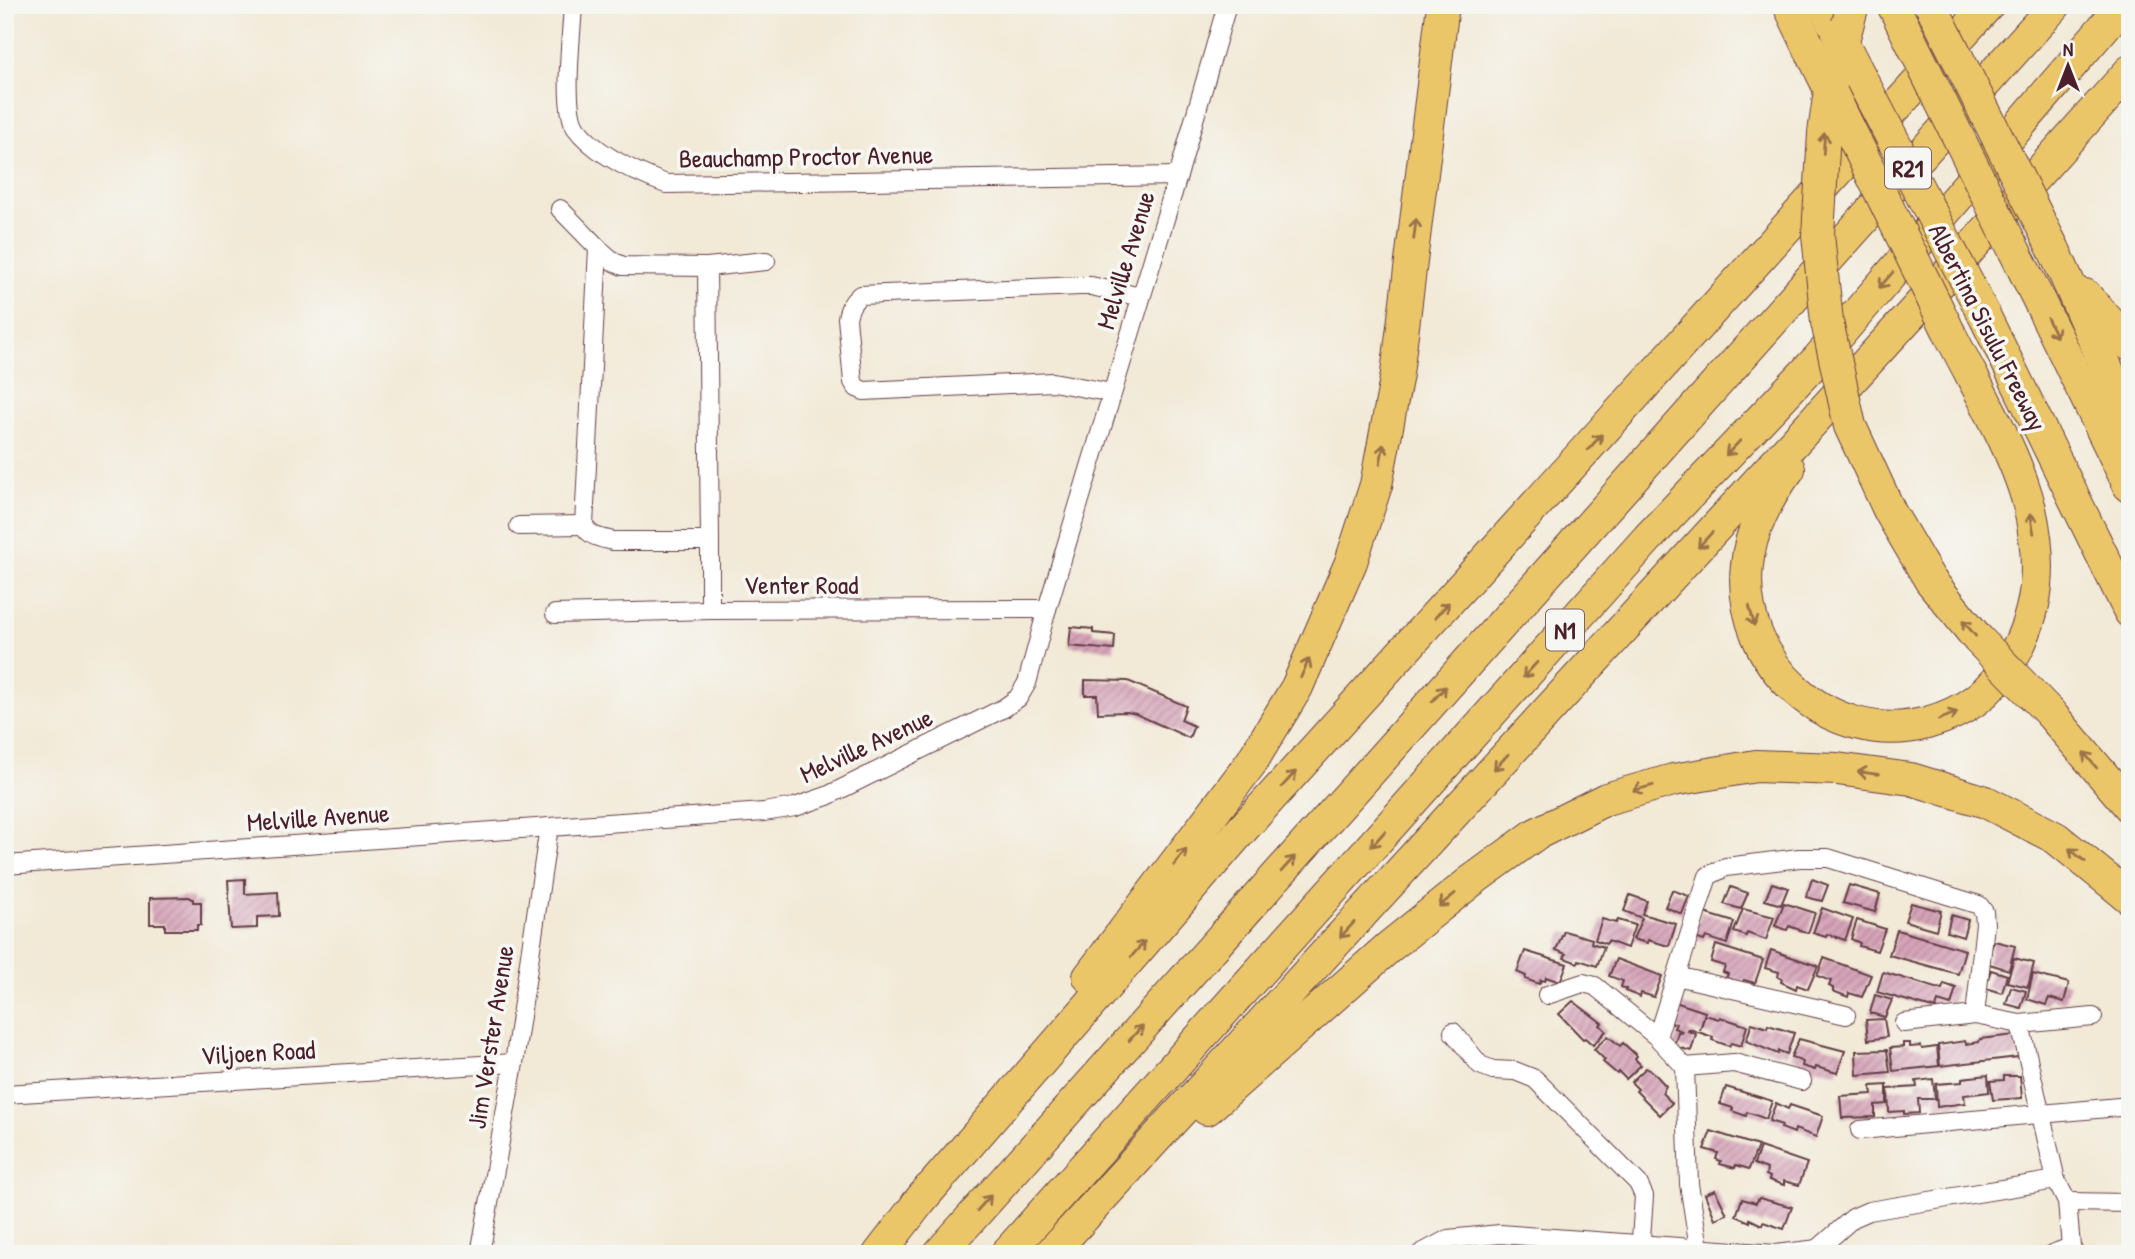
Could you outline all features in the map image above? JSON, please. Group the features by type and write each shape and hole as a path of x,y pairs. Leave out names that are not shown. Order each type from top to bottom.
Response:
{"highway":[{"path":"878,1254 1251,763 1297,687 1351,562 1376,485 1397,374 1443,5"},
{"path":"1788,5 2015,465 2029,508 2036,550 2032,617 2002,675 1978,700 1950,717 1890,729 1861,725 1828,713 1801,695 1773,667 1758,639 1749,608 1746,566 1755,527 1782,479 1916,309"},
{"name":"R21","path":"1893,5 2130,487"},
{"path":"1931,5 2056,253 2130,420"},
{"path":"917,1205 1238,834 1988,5"},
{"name":"N1","path":"939,1254 2055,5"},
{"name":"N1","path":"1006,1254 1648,538 1817,360 2123,5"},
{"path":"1837,10 1824,133 1818,235 1827,322 1850,426 1890,512 1930,580 1978,639 2050,713 2130,807"},
{"name":"Albertina Sisulu Freeway","path":"1837,10 2130,612"},
{"path":"1050,1254 1916,309 2130,71"},
{"path":"2029,182 2109,108 2130,95"},
{"path":"2056,253 2086,296 2130,345"},
{"path":"1073,1228 1389,947 1470,882 1536,834 1606,799 1673,780 1756,766 1837,769 1911,779 1986,802 2056,838 2130,898"}],"street":[{"name":"Beauchamp Proctor Avenue","path":"573,5 568,95 575,126 597,148 634,172 666,184 1178,176"},
{"name":"Melville Avenue","path":"5,865 764,812 795,807 827,796 1004,708 1018,698 1027,683 1227,5"},
{"path":"560,209 598,248 623,266 708,267 766,261"},
{"path":"598,248 584,525 589,533 613,541 709,541"},
{"path":"708,267 710,610"},
{"path":"1112,393 1054,383 864,391 857,388 853,382 848,310 853,300 860,295 1091,286 1141,297"},
{"path":"519,526 584,525"},
{"name":"Venter Road","path":"555,614 710,610 1047,609"},
{"name":"Jim Verster Avenue","path":"480,1254 514,1063 549,827"},
{"path":"1657,1037 1708,876 1726,867 1799,858 1828,859 1979,905 1984,912 1985,924 1975,1015"},
{"path":"1676,976 1846,1015"},
{"path":"1547,995 1583,983 1590,984 1657,1037 1685,1067 1689,1184 1699,1248"},
{"path":"1904,1023 1975,1015 2020,1024 2093,1017"},
{"path":"2020,1024 2056,1180 2067,1202 2073,1251 2052,1254"},
{"path":"1453,1032 1480,1065 1493,1070 1515,1071 1535,1079 1639,1183 1644,1196 1640,1248"},
{"name":"Viljoen Road","path":"5,1094 514,1063"},
{"path":"1685,1067 1734,1063 1801,1081"},
{"path":"1860,1130 2130,1106"},
{"path":"1420,1254 1448,1238 1476,1234 1640,1248 1699,1248 1776,1254 1822,1251 1853,1218 1869,1211 2056,1180"},
{"path":"2067,1202 2130,1203"}],"building":[{"path":"1071,627 1115,635 1114,650 1069,646"},
{"path":"1085,680 1128,681 1186,706 1181,720 1194,726 1189,738 1136,714 1098,713 1097,695 1085,695"},
{"path":"245,879 245,894 278,892 279,916 257,917 257,928 231,929 228,880"},
{"path":"1812,879 1828,885 1822,901 1806,897"},
{"path":"1772,883 1788,888 1781,905 1765,900"},
{"path":"1849,885 1880,894 1875,912 1843,903"},
{"path":"1731,887 1748,893 1741,909 1724,904"},
{"path":"1672,890 1689,896 1682,914 1665,907"},
{"path":"1630,895 1647,901 1642,914 1676,924 1669,946 1633,939 1642,918 1624,911"},
{"path":"189,897 193,902 201,902 201,925 197,925 197,930 165,930 165,924 150,924 150,898"},
{"path":"1784,903 1815,913 1808,933 1789,926 1787,930 1775,926"},
{"path":"1911,903 1941,911 1936,930 1905,921"},
{"path":"1822,908 1853,919 1845,940 1813,933"},
{"path":"1743,909 1774,917 1766,940 1747,933 1746,936 1734,932"},
{"path":"1701,912 1734,922 1727,944 1706,937 1704,941 1692,937"},
{"path":"1951,915 1968,920 1963,937 1947,932"},
{"path":"1602,919 1635,925 1627,948 1608,941 1606,944 1595,940"},
{"path":"1857,920 1885,929 1877,951 1859,946 1860,943 1851,939"},
{"path":"1897,930 1965,950 1958,974 1889,955"},
{"path":"1564,931 1592,939 1591,943 1604,947 1597,966 1564,958 1566,954 1556,950"},
{"path":"1994,941 2015,946 2009,970 1986,963"},
{"path":"1716,945 1763,960 1755,983 1744,980 1742,983 1726,978 1728,974 1723,972 1725,966 1711,962"},
{"path":"1771,950 1818,966 1808,989 1797,985 1796,989 1781,982 1779,972 1765,968"},
{"path":"1525,951 1567,964 1560,982 1546,977 1545,981 1541,980 1539,984 1525,979 1526,976 1517,972"},
{"path":"1824,958 1871,975 1862,997 1849,993 1848,997 1833,991 1829,986 1831,981 1817,976"},
{"path":"2014,958 2034,963 2028,987 2007,982"},
{"path":"1616,959 1662,976 1654,997 1641,993 1640,997 1625,991 1626,989 1621,987 1623,981 1609,976"},
{"path":"1991,970 2007,975 2002,993 1985,988"},
{"path":"1883,972 1936,988 1942,989 1944,984 1956,988 1951,1005 1938,1001 1936,1009 1877,992"},
{"path":"2033,974 2069,983 2064,1002 2049,998 2046,1005 2027,999"},
{"path":"2011,987 2026,991 2021,1008 2006,1004"},
{"path":"1875,995 1892,1000 1885,1017 1870,1013"},
{"path":"1573,1001 1602,1023 1600,1025 1606,1031 1593,1045 1583,1039 1559,1014"},
{"path":"1675,1002 1705,1012 1700,1030 1705,1015 1747,1026 1741,1046 1731,1043 1729,1046 1689,1029 1688,1031 1696,1034 1691,1051 1674,1046 1678,1032 1682,1031 1674,1028 1676,1024 1669,1022"},
{"path":"1884,1019 1887,1037 1868,1040 1866,1020"},
{"path":"1752,1023 1794,1033 1787,1054 1779,1051 1778,1054 1746,1041"},
{"path":"2015,1035 2018,1057 1940,1066 1938,1045 1965,1041 1966,1044 1979,1042 1980,1039"},
{"path":"1608,1036 1620,1046 1623,1043 1637,1056 1635,1059 1641,1065 1626,1079 1603,1062 1605,1060 1594,1049"},
{"path":"1799,1039 1845,1051 1837,1073 1802,1066 1803,1062 1791,1057"},
{"path":"1903,1043 1910,1043 1910,1047 1921,1046 1922,1049 1937,1047 1939,1066 1893,1071 1890,1048 1903,1047"},
{"path":"1887,1050 1890,1072 1857,1075 1856,1051"},
{"path":"1646,1068 1666,1086 1662,1093 1672,1103 1660,1115 1636,1091 1638,1089 1631,1082"},
{"path":"1988,1075 1989,1092 1964,1095 1965,1103 1937,1107 1936,1084 1962,1082 1962,1078"},
{"path":"2004,1076 2020,1076 2022,1098 1993,1100 1990,1081 2004,1080"},
{"path":"1933,1079 1935,1099 1918,1099 1919,1113 1889,1112 1888,1089 1917,1087 1916,1081"},
{"path":"1887,1085 1887,1104 1875,1105 1875,1117 1842,1118 1840,1096 1872,1094 1871,1086"},
{"path":"1726,1087 1772,1101 1766,1119 1747,1112 1746,1116 1720,1104"},
{"path":"1776,1103 1788,1109 1790,1105 1823,1116 1816,1137 1795,1129 1794,1133 1769,1121"},
{"path":"1711,1131 1758,1146 1749,1169 1720,1164 1721,1161 1716,1159 1718,1153 1704,1149"},
{"path":"1760,1147 1807,1163 1799,1185 1784,1181 1784,1185 1769,1180 1767,1169 1754,1164"},
{"path":"1715,1190 1727,1214 1715,1219 1705,1194"},
{"path":"1759,1198 1792,1207 1784,1229 1763,1222 1762,1225 1750,1219 1750,1222 1736,1216 1742,1199 1756,1203"}]}
